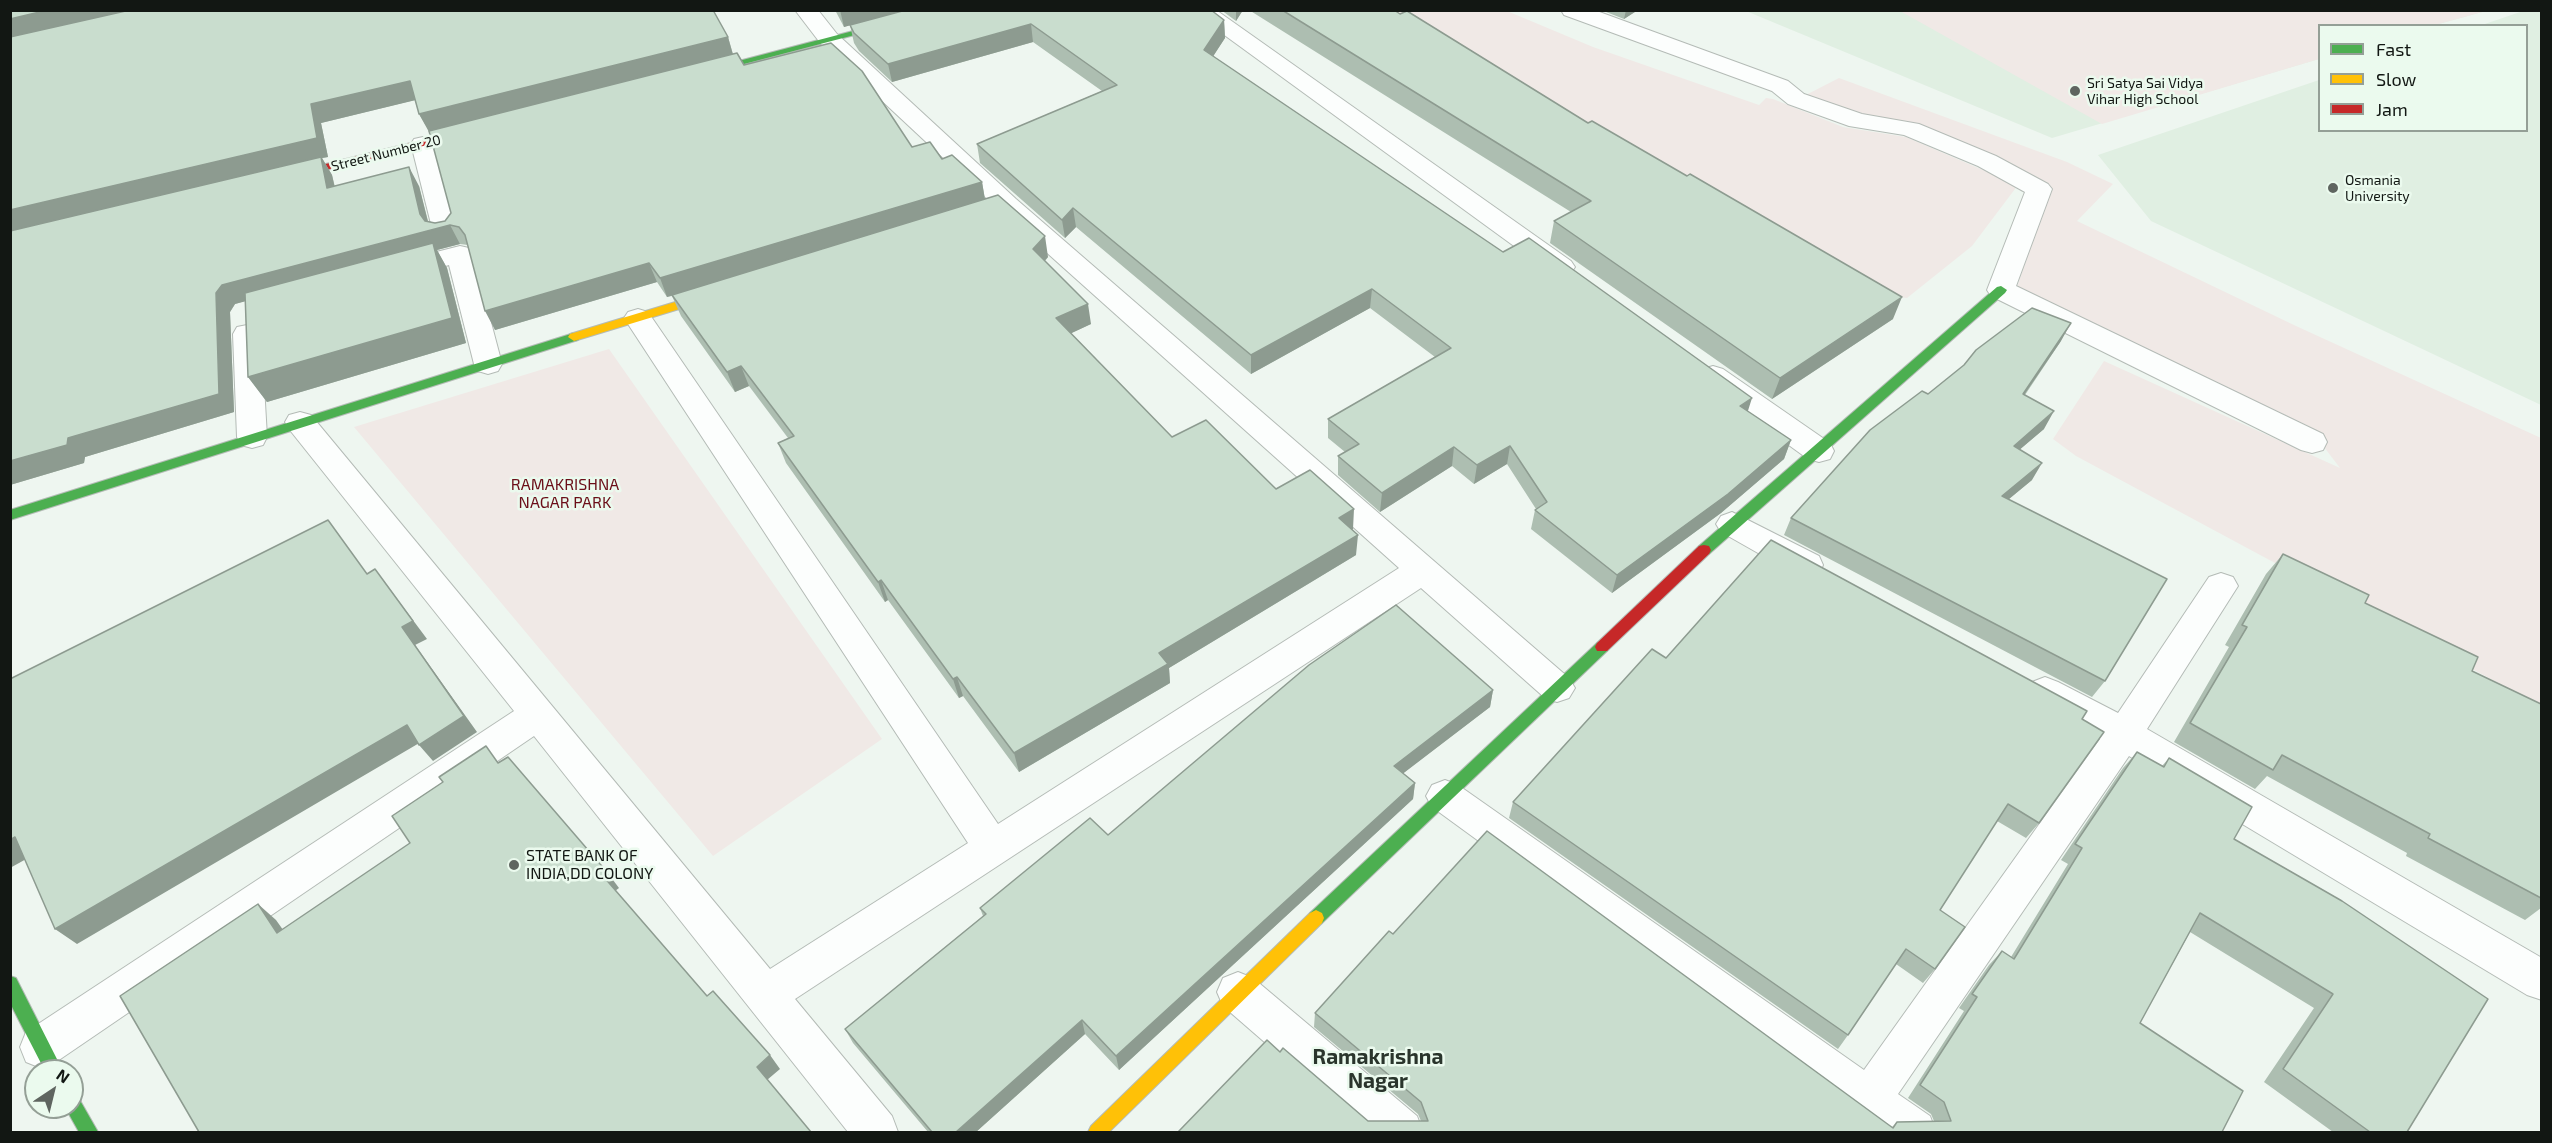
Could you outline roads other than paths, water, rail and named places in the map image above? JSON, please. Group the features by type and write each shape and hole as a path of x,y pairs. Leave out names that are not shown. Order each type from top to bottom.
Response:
{"street":[{"path":"806,10 829,39 1001,205 1424,569 1557,688"},
{"path":"679,78 946,10"},
{"path":"1201,10 1578,279"},
{"path":"1097,1132 1238,992 1732,525 2001,290 2039,189 1987,161 1910,129 1858,121 1796,99 1780,86 1572,10"},
{"name":"Street Number 20","path":"274,180 493,126"},
{"path":"423,144 446,232"},
{"path":"370,278 460,254 488,364"},
{"path":"10,516 252,437 727,290"},
{"path":"2001,290 2312,442"},
{"path":"252,437 246,312 258,309"},
{"path":"638,318 993,848"},
{"path":"1694,362 1819,451"},
{"path":"300,422 876,1132"},
{"path":"1732,525 1835,580"},
{"path":"764,996 1424,569"},
{"path":"1869,1100 2124,734 2221,586"},
{"path":"2021,679 2124,734 2541,981"},
{"path":"10,984 47,1059 537,715"},
{"path":"1445,796 1914,1132"},
{"path":"1238,992 1401,1132"}],"place":[{"name":"Sri Satya Sai Vidya Vihar High School","path":"2075,91"},
{"name":"Osmania University","path":"2333,188"},
{"name":"STATE BANK OF INDIA,DD COLONY","path":"514,865"}],"district":[{"name":"Ramakrishna Nagar","path":"1378,1069"}],"park label":[{"name":"RAMAKRISHNA NAGAR PARK","path":"565,494"}]}
